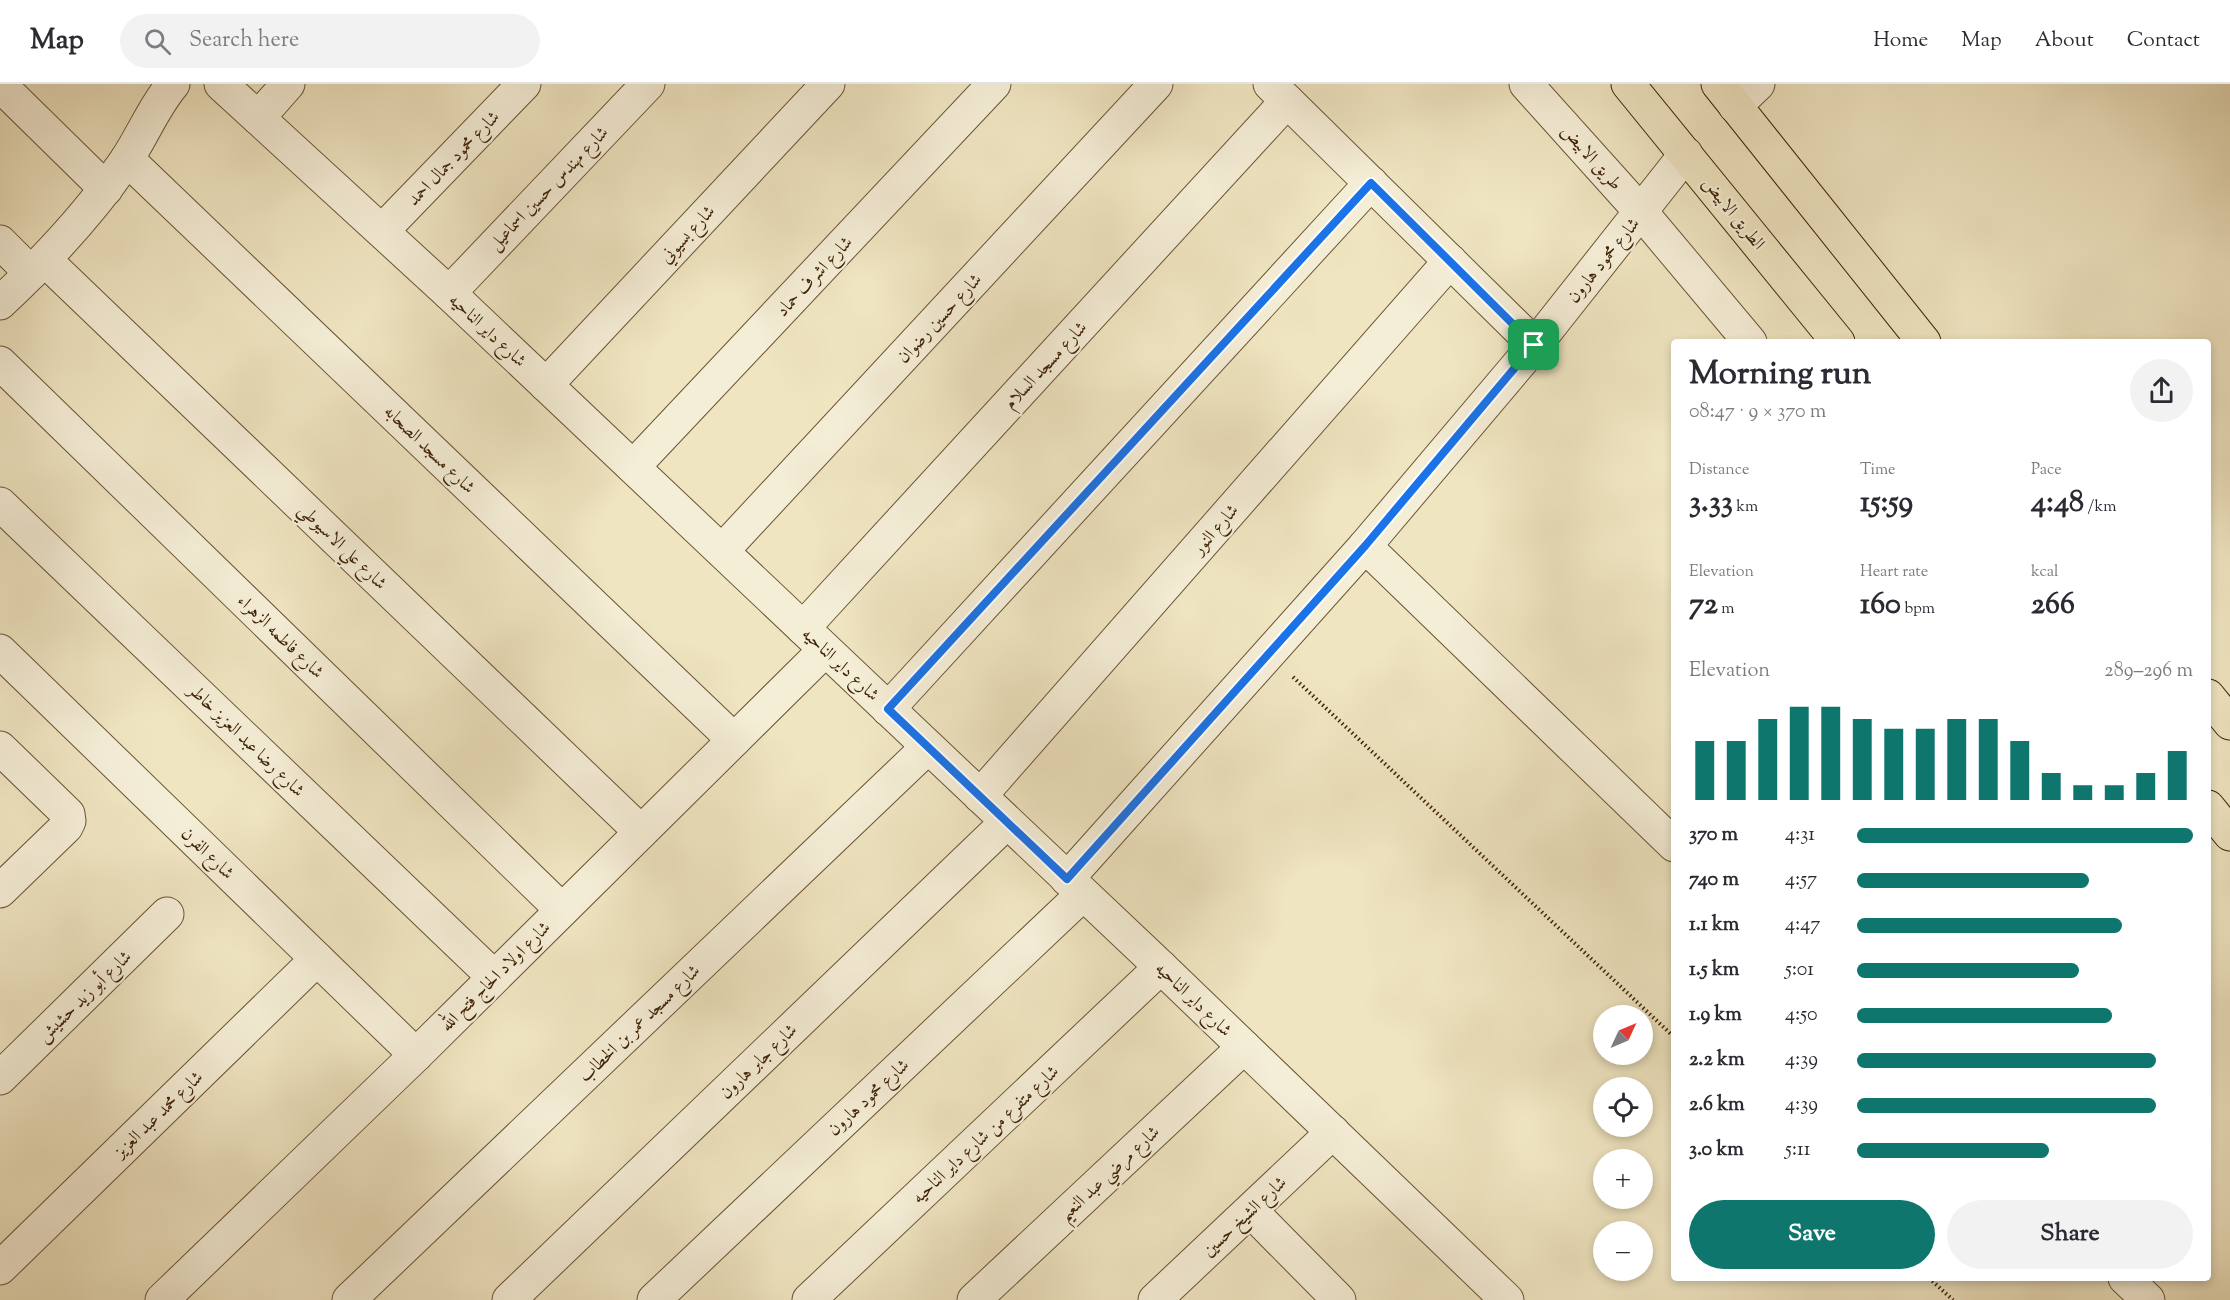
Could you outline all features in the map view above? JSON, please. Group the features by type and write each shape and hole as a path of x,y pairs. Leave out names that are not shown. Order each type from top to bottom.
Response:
{"main road":[{"name":"الطريق الابيض","path":"1628,84 1836,339"},
{"path":"1726,95 1922,339"},
{"path":"2211,700 2230,723"},
{"path":"2211,811 2230,834"}],"street":[{"name":"شارع داير الناحيه","path":"221,84 449,293 722,551 1161,967 1507,1300"},
{"path":"258,118 288,84"},
{"name":"شارع محمود جمال احمد","path":"382,231 524,84"},
{"name":"شارع مهندس حسين اسماعيل","path":"449,293 648,84"},
{"name":"شارع بسيوني","path":"546,385 828,84"},
{"name":"شارع اشرف حماد","path":"633,467 994,84"},
{"name":"شارع حسين رضوان","path":"722,551 1156,84"},
{"name":"طريق الابيض","path":"1526,84 1641,212 1747,339"},
{"path":"1726,95 1758,84"},
{"path":"0,85 106,189"},
{"path":"0,303 38,267 106,189 127,159 162,88"},
{"path":"1279,93 1534,345"},
{"name":"شارع مسجد السلام","path":"814,639 1279,93"},
{"name":"شارع محمود هارون","path":"654,1300 1075,886 1268,654 1365,546 1534,345 1686,154"},
{"name":"شارع مسجد الصحابه","path":"127,159 734,740"},
{"path":"888,709 1371,183"},
{"name":"شارع علي الاسيوطي","path":"0,242 38,267 641,832"},
{"name":"شارع النور","path":"980,796 1450,261"},
{"name":"شارع فاطمه الزهراء","path":"0,363 562,910"},
{"name":"شارع رضا عبد العزيز خاطر","path":"0,504 494,977"},
{"path":"1365,546 1671,842"},
{"name":"شارع اولاد الحاج فتح الله","path":"162,1300 416,1055 734,740 814,639"},
{"name":"شارع الفرن","path":"0,651 416,1055"},
{"name":"شارع مسجد عمر بن الخطاب","path":"349,1300 928,747"},
{"path":"0,748 68,814 69,821 66,827 0,891"},
{"name":"شارع جابر هارون","path":"509,1300 1007,822"},
{"name":"شارع أبو زيد حشيش","path":"0,1078 167,915"},
{"name":"شارع محمد عبد العزيز","path":"0,1268 317,959"},
{"name":"شارع متفرع من شارع داير الناحيه","path":"809,1300 1161,967"},
{"name":"شارع مرضي عبد النعيم","path":"974,1300 1244,1047"},
{"name":"شارع الشيخ حسين","path":"1155,1300 1333,1132"},
{"path":"1251,1211 1339,1300"},
{"path":"2128,1281 2148,1300"}],"path":[{"path":"1268,654 1671,1034"},
{"path":"1932,1281 1953,1300"}],"route":[{"path":"1371,183 1534,345 1365,546 1067,879 888,709 1371,183"}]}
